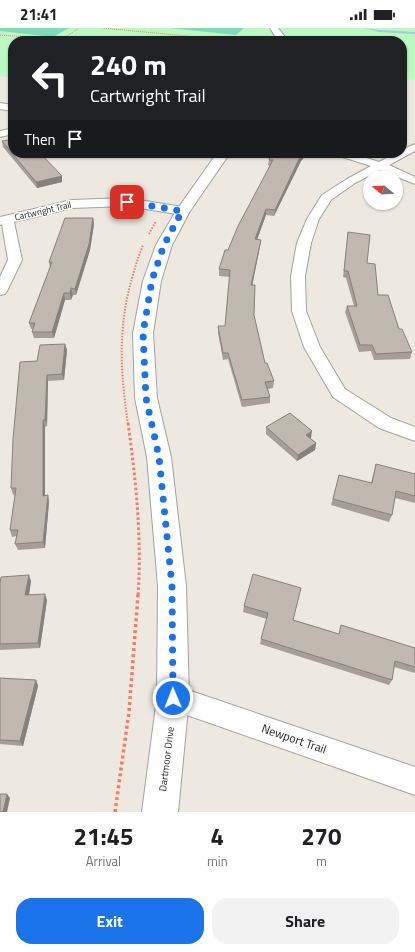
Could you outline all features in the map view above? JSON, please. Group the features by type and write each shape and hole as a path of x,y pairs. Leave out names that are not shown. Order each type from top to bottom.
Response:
{"street":[{"name":"Dartmoor Drive","path":"160,812 173,698 172,586 159,457 146,398 143,333 152,280 164,245 182,211 220,158"},
{"path":"356,158 381,166 415,182"},
{"path":"395,158 351,181 326,198 313,219 304,243 298,276 299,311 312,347 339,393 386,423 415,434"},
{"name":"Cartwright Trail","path":"4,221 72,204 127,202 182,211"},
{"path":"0,291 15,260 4,221"},
{"name":"Newport Trail","path":"173,698 415,781"}],"path":[{"path":"67,36 79,28"},
{"path":"102,28 187,36"},
{"path":"0,35 14,36"}],"green space":[{"path":"0,28 415,28 415,80 407,79 407,36 8,36 8,77 0,76"},
{"path":"0,28 69,28 55,36 0,31"},
{"path":"170,28 244,28 236,35"}],"building":[{"path":"8,140 8,148 2,141"},
{"path":"16,158 45,158 62,176 36,182"},
{"path":"270,158 300,158 275,210 266,209 255,239 261,240 251,285 255,285 254,315 265,363 267,363 274,381 265,382 270,397 242,400 228,353 223,353 218,326 225,326 230,270 219,269 225,250 228,250 238,226 273,160 269,160"},
{"path":"65,218 93,218 89,244 75,289 71,288 70,293 64,293 52,332 32,332 35,323 29,323 52,262 49,262"},
{"path":"348,232 370,235 367,263 375,264 378,295 388,295 399,329 402,329 412,352 376,354 372,345 360,345 347,306 357,306 348,271 344,271"},
{"path":"65,344 62,374 47,375 45,420 43,420 43,496 48,495 43,542 15,544 18,530 10,530 16,488 11,488 13,439 20,362 37,361 40,345"},
{"path":"290,413 312,431 306,435 316,443 298,455 266,427"},
{"path":"376,464 415,474 415,496 396,491 392,515 333,499 339,475 372,483"},
{"path":"253,574 301,588 293,620 339,634 341,625 415,648 415,667 395,661 392,680 261,639 268,613 244,606"},
{"path":"29,575 25,595 45,594 38,643 0,644 1,577"},
{"path":"0,678 36,680 20,741 0,740"},
{"path":"0,794 7,794 3,812 0,812"}],"waterway":[{"path":"365,28 379,31 415,33"}],"route":[{"path":"127,202 182,211 164,245 152,280 143,333 146,398 159,457 172,586 173,698"}]}
